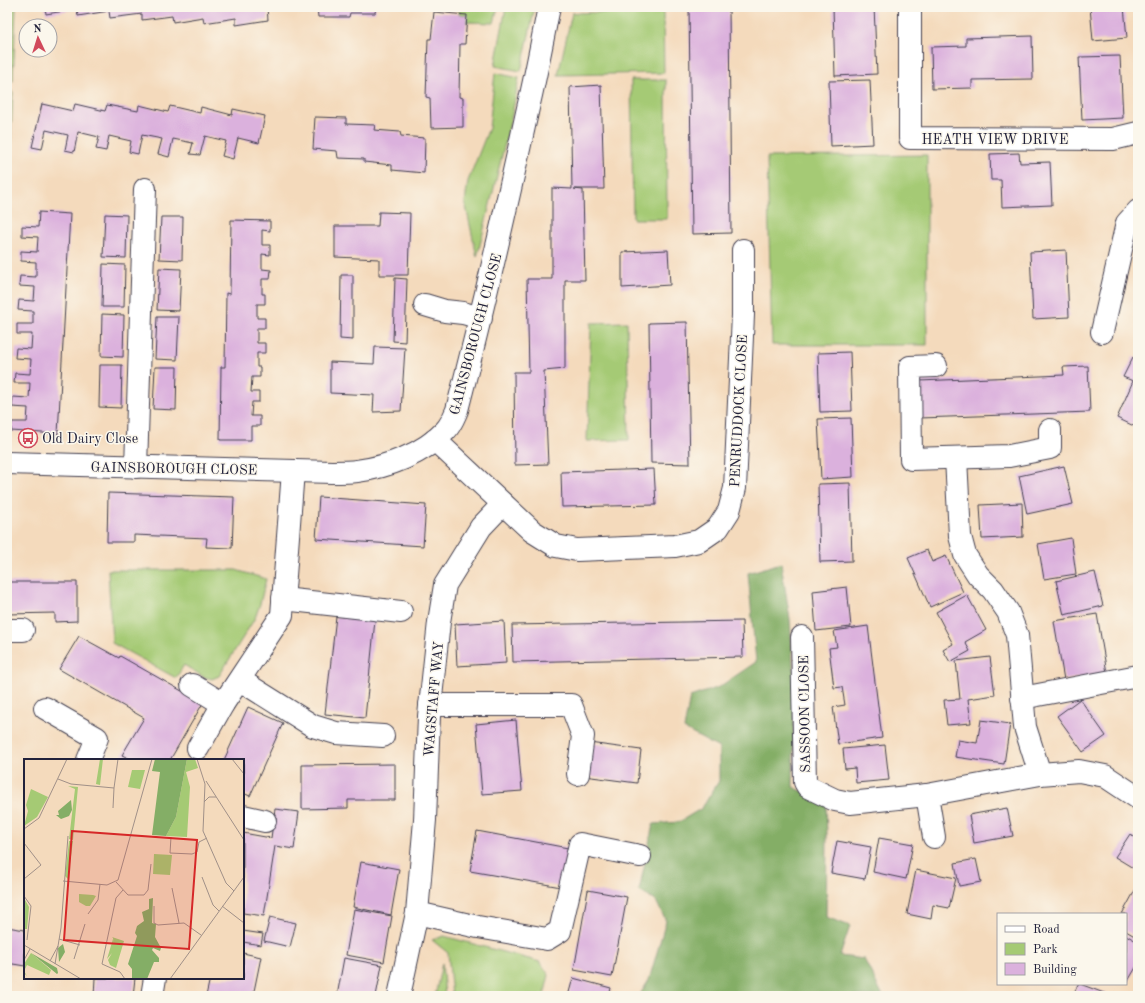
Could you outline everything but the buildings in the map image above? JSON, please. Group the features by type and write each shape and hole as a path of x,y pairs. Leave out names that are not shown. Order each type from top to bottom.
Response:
{"street":[{"name":"GAINSBOROUGH CLOSE","path":"7,463 332,472 357,471 399,460 419,451 446,430 457,410 481,318 529,106 549,7"},
{"name":"HEATH VIEW DRIVE","path":"910,7 910,138 1113,139 1138,133"},
{"path":"136,467 145,189"},
{"path":"1102,332 1126,223 1138,211"},
{"name":"PENRUDDOCK CLOSE","path":"434,440 532,531 556,546 577,550 675,546 699,541 718,528 729,511 735,488 743,315 743,250"},
{"path":"424,305 481,318"},
{"path":"936,366 910,367 911,459 1009,456 1050,448 1050,430"},
{"path":"956,458 960,536 965,555 978,575 993,590 1008,612 1017,636 1025,727 1040,774"},
{"path":"198,748 223,704 282,615 294,470"},
{"name":"WAGSTAFF WAY","path":"400,996 418,913 425,820 430,705 439,622 445,585 481,527 503,504"},
{"path":"283,599 401,612"},
{"name":"SASSOON CLOSE","path":"802,637 805,782 808,787 835,800 850,802 928,795 1040,774 1079,771 1105,776 1138,798"},
{"path":"1022,698 1138,676"},
{"path":"240,680 313,726 336,732 383,736"},
{"path":"192,685 223,704"},
{"path":"430,705 571,705 583,736 578,774"},
{"path":"45,708 97,738 88,759"},
{"path":"928,795 934,837"},
{"path":"244,816 265,821"},
{"path":"418,913 478,927 547,939 560,931 580,844 640,856"},
{"path":"152,996 155,979"}],"green space":[{"path":"7,7 16,7 13,81 7,81"},
{"path":"459,7 498,7 494,23 466,22 467,15 459,14"},
{"path":"506,7 535,7 521,71 495,66"},
{"path":"663,11 664,73 558,75 572,13"},
{"path":"495,73 519,78 512,115 477,257 465,202 468,181 489,128"},
{"path":"631,80 666,80 667,219 633,219"},
{"path":"7,92 13,92 7,218"},
{"path":"927,155 927,345 772,345 767,157"},
{"path":"627,322 629,440 587,441 591,323"},
{"path":"781,563 790,619 794,680 793,787 826,802 826,917 850,926 840,956 864,959 883,996 639,996 649,980 666,921 656,901 639,891 653,824 679,822 702,808 719,781 719,748 684,729 690,697 719,687 756,662 748,573"},
{"path":"108,570 236,570 266,579 255,618 219,676 212,679 204,677 184,665 176,678 112,643"},
{"path":"444,936 540,962 549,975 544,996 452,996 448,953 432,940"},
{"path":"442,963 445,996 435,996"}],"place":[{"name":"Old Dairy Close","path":"28,438"}]}
